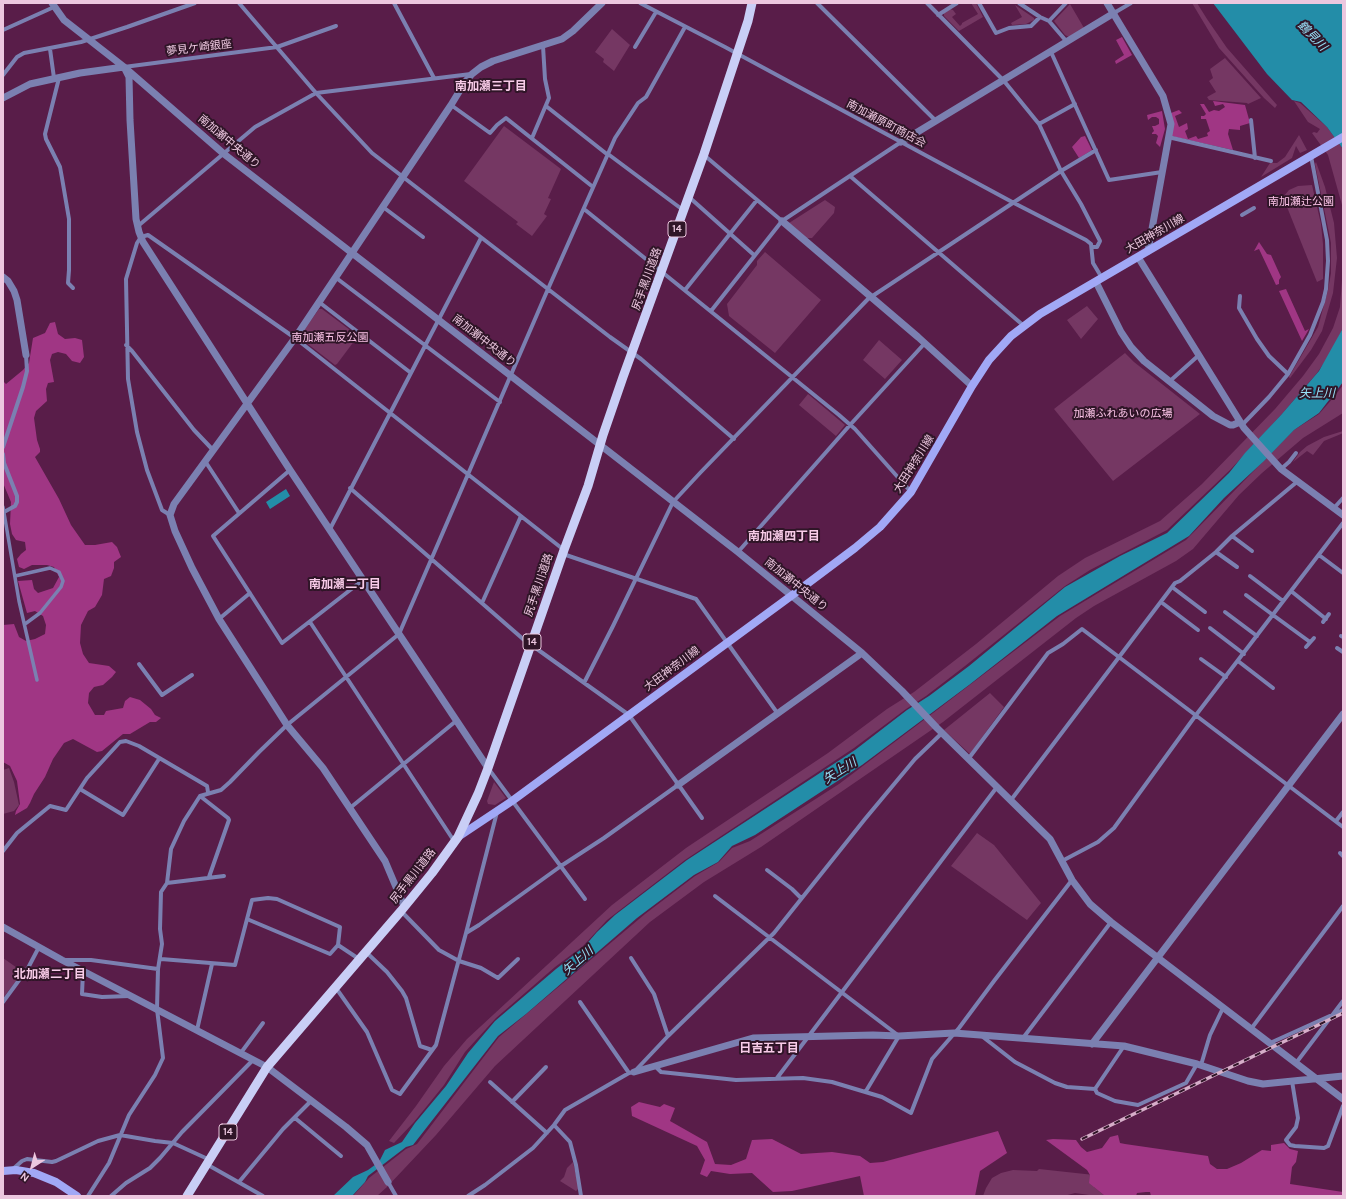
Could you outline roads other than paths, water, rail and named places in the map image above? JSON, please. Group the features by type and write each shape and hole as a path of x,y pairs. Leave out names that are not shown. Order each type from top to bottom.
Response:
{"main road":[{"name":"尻手黒川道路","path":"188,1196 267,1067 403,909 432,873 456,839 478,794 563,552 588,486 618,390 704,154 748,21 752,3"},
{"name":"大田神奈川線","path":"456,839 497,812 791,596 855,548 880,527 911,492 972,386 990,360 1011,336 1040,314 1343,137"},
{"path":"7,1171 34,1173 56,1182 77,1196"}],"street":[{"path":"3,75 17,57 24,53 81,42 195,3"},
{"path":"239,3 316,93 372,153 632,354 641,359 734,439"},
{"path":"394,3 434,78"},
{"path":"518,959 498,978 481,968 459,961 439,950 403,909 385,861 323,768 287,725 219,619 174,531 170,515 174,504 295,338 465,82 481,67 493,61 562,39 570,34 602,3"},
{"name":"南加瀬原町商店会","path":"640,3 1086,240 1091,244 1092,248"},
{"path":"818,3 936,121"},
{"path":"927,3 1004,81 1039,124 1061,171 1081,204 1100,241 1097,246 1092,248 1093,263 1121,332 1131,347 1144,361 1213,416 1230,425 1242,426"},
{"path":"938,15 957,3"},
{"path":"979,3 996,33 1009,28 1032,26 1040,17"},
{"path":"1019,3 1040,17 1049,20 1068,42"},
{"path":"1049,20 1066,3"},
{"path":"1107,3 1163,96 1171,124 1148,251"},
{"path":"711,311 782,221 901,142 1131,3"},
{"path":"3,30 53,5"},
{"name":"南加瀬中央通り","path":"53,5 64,20 124,67 224,154 600,444 738,552 862,653 1050,839 1072,880 1090,904 1111,922 1296,1063 1316,1080 1343,1099"},
{"path":"635,47 656,12"},
{"name":"夢見ケ崎銀座","path":"124,67 277,47 336,26"},
{"path":"88,1196 109,1163 129,1115 156,1075 163,1058 157,1009 158,969 161,959 162,944 160,929 161,892 167,883 173,842 200,796 208,792 221,790 287,725 399,634 548,289 619,131 638,103 646,97 685,27"},
{"path":"532,138 549,98 545,79 543,46"},
{"path":"50,49 56,78 45,134 60,167 69,219 68,283 73,288"},
{"path":"1051,52 1110,180 1162,172"},
{"path":"3,98 30,84 56,78 124,67 128,77 138,226 141,237 290,470 488,768 585,898"},
{"path":"138,226 255,127 316,93 472,74"},
{"path":"1039,124 1075,104"},
{"path":"451,105 490,133 506,118 593,187"},
{"path":"546,106 608,155 684,210"},
{"path":"1251,120 1255,158"},
{"path":"1168,137 1271,161"},
{"path":"584,683 673,502 792,378 872,297 1061,171 1096,150"},
{"path":"704,154 872,297 972,386"},
{"path":"1242,426 1288,374 1313,330 1323,302 1326,289 1328,261 1327,240 1313,154"},
{"path":"850,176 1024,326"},
{"path":"689,197 754,255"},
{"path":"685,290 757,200"},
{"path":"382,206 423,237"},
{"path":"1242,215 1254,208"},
{"path":"584,209 839,415 850,425 911,492"},
{"path":"170,515 164,512 160,505 147,470 137,432 129,391 126,345 126,279 137,244 141,237 148,235 295,338 521,516 563,552 696,599 778,714"},
{"path":"330,529 397,397 400,394 481,238"},
{"path":"1138,257 1242,426 1280,468 1343,515"},
{"path":"3,277 8,281 15,295 26,355 27,372 3,447"},
{"path":"336,277 500,402"},
{"path":"1240,296 1240,308 1257,339 1269,356 1288,374"},
{"path":"319,302 411,373"},
{"path":"738,552 850,425 925,343"},
{"path":"126,345 194,430 213,450"},
{"path":"1170,381 1199,355"},
{"path":"1280,468 1289,462 1296,453"},
{"path":"3,454 4,463 17,496 15,506 4,512"},
{"path":"205,461 239,513"},
{"path":"290,470 213,536 282,643 363,580"},
{"path":"1011,800 1175,583 1180,581 1216,552 1232,536 1298,481"},
{"path":"350,488 517,634 629,715 702,818"},
{"path":"1334,508 1343,498"},
{"path":"3,507 22,612 37,680"},
{"path":"482,603 521,516"},
{"path":"1062,861 1098,842 1114,828 1196,715 1343,523"},
{"path":"1232,536 1252,551"},
{"path":"1216,552 1237,567"},
{"path":"1319,555 1343,573"},
{"path":"15,576 50,568 59,572 62,576 62,587 40,613 25,624"},
{"path":"1250,576 1283,601"},
{"path":"1172,587 1205,612"},
{"path":"1291,591 1324,620 1329,614"},
{"path":"219,619 250,593"},
{"path":"1246,595 1310,642"},
{"path":"1161,602 1198,630"},
{"path":"1225,612 1257,636"},
{"path":"310,622 403,764 456,839"},
{"path":"1210,628 1244,654"},
{"path":"969,758 1048,653 1063,644 1082,629 1343,827"},
{"path":"1306,647 1314,638"},
{"path":"1337,648 1343,652"},
{"path":"466,933 678,786 862,653"},
{"path":"1201,659 1226,677"},
{"path":"1238,661 1266,685 1273,688"},
{"path":"140,664 162,694 192,675"},
{"path":"1092,1044 1343,714"},
{"path":"350,808 456,720"},
{"path":"632,1073 769,937 865,818 940,731"},
{"path":"3,851 17,833 50,806 66,810 87,778 120,742 126,741 139,746 207,786 208,792"},
{"path":"80,788 123,815 159,758"},
{"path":"777,1078 997,787"},
{"path":"200,796 229,820 209,877"},
{"path":"336,987 367,1032 392,1090 400,1094 436,1045 497,812"},
{"path":"1336,821 1343,812"},
{"path":"767,870 792,888 801,898"},
{"path":"167,883 224,876"},
{"path":"655,1066 661,1072 736,1080 803,1078 832,1082 882,1097 911,1113 932,1059 959,1028 1072,880"},
{"path":"715,896 900,1036"},
{"path":"161,959 235,965 247,919 252,900 268,898 277,899 340,927 338,945 330,954 247,919"},
{"path":"1250,1028 1343,906"},
{"path":"1022,1038 1111,922"},
{"path":"3,927 39,948 267,1067 346,1127 370,1148 396,1196"},
{"path":"338,945 363,956 387,972 406,998 420,1046 432,1050"},
{"path":"3,1002 28,968 39,948"},
{"path":"631,958 654,994 668,1036"},
{"path":"62,960 91,960 158,969"},
{"path":"198,1030 212,964"},
{"path":"84,971 82,994 102,997 130,996"},
{"path":"1296,1063 1343,1001"},
{"path":"580,1002 632,1073"},
{"path":"981,1035 1015,1062 1055,1083 1067,1087 1094,1089 1097,1093 1115,1101 1138,1105 1186,1083 1199,1065 1210,1035 1223,1008"},
{"path":"1270,1043 1343,1010"},
{"path":"240,1054 263,1023"},
{"path":"468,1196 485,1185 533,1148 554,1125 565,1110 632,1073 753,1038 873,1035 900,1036 954,1033 1124,1046 1199,1065 1248,1081 1263,1084 1316,1080 1343,1076"},
{"path":"866,1092 900,1036"},
{"path":"1094,1089 1124,1046"},
{"path":"112,1196 126,1183 150,1168 253,1060"},
{"path":"512,1102 546,1067"},
{"path":"1292,1081 1298,1118 1296,1127 1286,1140 1290,1144 1295,1146 1324,1148 1328,1146 1343,1106"},
{"path":"490,1082 547,1133"},
{"path":"239,1182 311,1101"},
{"path":"295,1118 341,1156"},
{"path":"554,1125 570,1142 580,1183 581,1196"},
{"path":"7,1171 27,1158 52,1162 56,1161 98,1141 120,1134 154,1141 173,1143 263,1196"}],"water":[{"name":"鶴見川","path":"1213,3 1343,3 1343,149 1327,127 1301,102 1292,100 1267,74"},
{"name":"矢上川","path":"1343,328 1343,382 1319,413 1294,430 1264,461 1224,498 1189,536 1057,616 969,685 862,765 755,835 732,846 718,862 694,875 637,918 526,1014 498,1036 413,1145 406,1147 368,1176 365,1182 353,1195 333,1196 353,1177 368,1170 379,1162 385,1150 402,1142 415,1123 446,1086 468,1053 495,1021 584,947 615,915 687,860 855,750 907,710 929,696 969,666 1065,587 1120,556 1167,533 1229,473 1245,453 1281,415 1319,371"},
{"path":"286,489 290,496 270,509 266,502"}],"railway":[{"path":"1082,1139 1343,1013"}],"district":[{"name":"南加瀬三丁目","path":"491,87"},
{"name":"南加瀬四丁目","path":"784,537"},
{"name":"南加瀬二丁目","path":"345,585"},
{"name":"北加瀬二丁目","path":"50,975"},
{"name":"日吉五丁目","path":"769,1049"}],"park label":[{"name":"南加瀬辻公園","path":"1301,202"},
{"name":"南加瀬五反公園","path":"330,338"},
{"name":"加瀬ふれあいの広場","path":"1123,414"}]}
